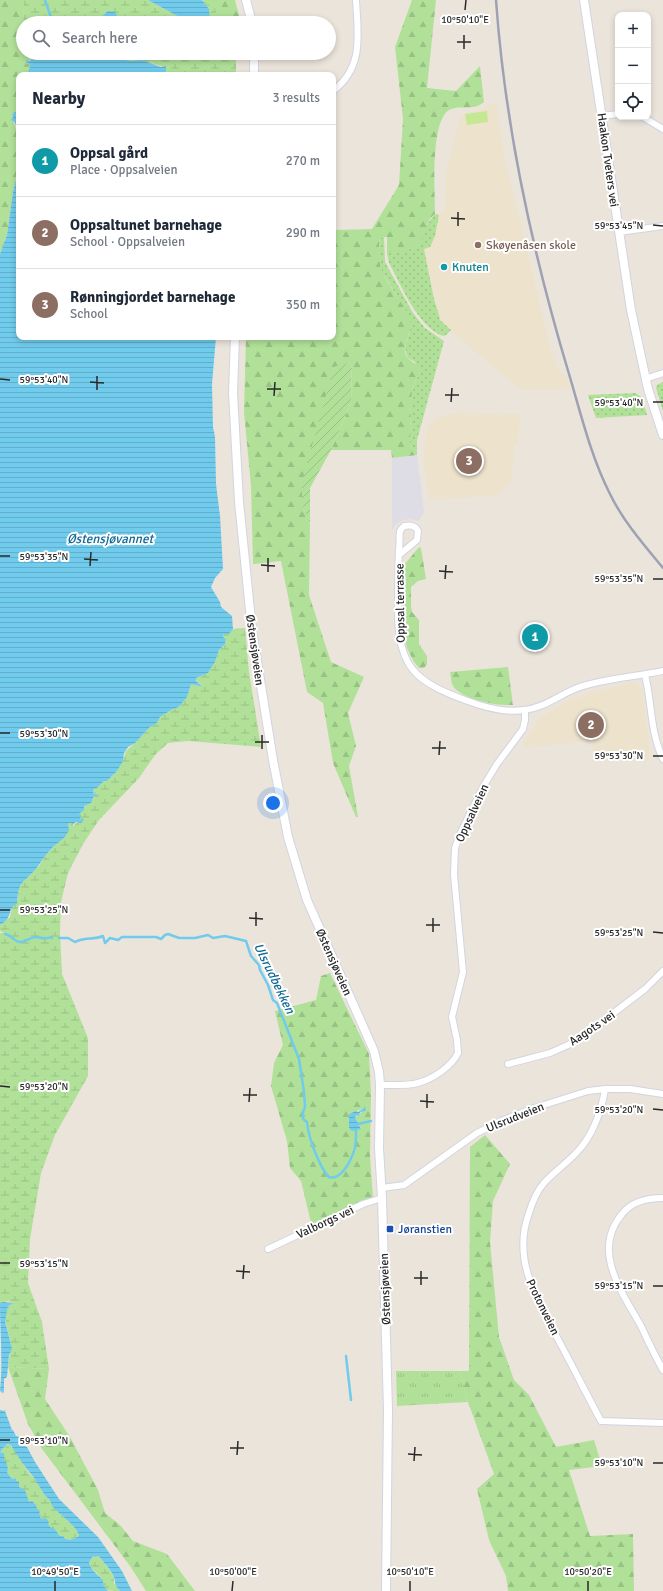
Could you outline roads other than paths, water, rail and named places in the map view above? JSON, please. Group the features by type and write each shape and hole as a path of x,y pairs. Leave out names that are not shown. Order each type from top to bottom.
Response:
{"main road":[{"path":"246,0 250,16"},
{"name":"Haakon Tveters vei","path":"584,0 631,310 645,378 663,435"},
{"path":"254,60 254,72"},
{"name":"Østensjøveien","path":"236,340 234,421 242,543 252,630 261,690 283,811 293,856 307,900 374,1051 379,1072 379,1148 382,1188 388,1410 386,1591"}],"street":[{"path":"336,88 347,77 356,60 358,41 356,0"},
{"path":"602,116 615,114"},
{"path":"648,120 663,128"},
{"path":"619,232 663,226"},
{"path":"645,378 663,373"},
{"name":"Oppsal terrasse","path":"399,555 417,540 418,531 414,526 404,526 400,531 399,555 398,634 401,649 412,670 433,687 476,704 505,710 525,710"},
{"path":"525,710 548,703 576,688 595,683 663,671"},
{"path":"645,675 654,734 663,759"},
{"name":"Oppsalveien","path":"380,1085 410,1084 422,1081 447,1067 458,1053 452,1017 463,972 454,875 456,848 460,834 483,787 497,764 523,729 525,710"},
{"name":"Aagots vei","path":"508,1064 550,1052 568,1045 590,1031 645,989 663,971"},
{"name":"Ulsrudveien","path":"382,1188 404,1185 466,1140 489,1127 531,1109 588,1091 604,1089 630,1089 663,1094"},
{"name":"Protonveien","path":"604,1089 601,1108 596,1123 583,1146 542,1185 531,1205 526,1221 523,1239 523,1256 526,1271 534,1294 601,1421 663,1423"},
{"name":"Valborgs vei","path":"268,1249 363,1204 382,1198"},
{"path":"663,1198 643,1200 631,1204 626,1208 613,1226 608,1243 608,1251 614,1275 663,1370"}],"water":[{"path":"148,0 202,0 209,9 210,16 177,16"},
{"path":"108,11 115,12 117,15 117,16 102,16"},
{"path":"26,60 142,60 161,67 166,66 167,72 28,72 30,66"},
{"path":"16,112 16,126 15,122 11,120 13,113"},
{"name":"Østensjøvannet","path":"16,180 16,340 216,340 212,384 213,427 215,437 216,484 220,516 223,569 215,578 211,587 220,602 221,607 232,616 233,629 229,634 224,634 223,637 226,639 225,644 219,650 215,662 208,673 196,678 196,681 203,687 191,684 187,697 179,707 160,717 157,723 150,727 135,743 128,747 124,753 123,761 117,771 107,781 104,781 94,789 93,793 99,795 94,796 91,803 84,806 84,810 79,814 81,815 80,820 82,818 84,820 81,823 76,822 71,826 72,823 69,823 69,830 65,837 53,847 36,869 21,884 18,892 17,904 14,905 4,923 0,925 0,254 7,235"},
{"path":"365,1107 366,1111 360,1112 359,1116 357,1115 355,1117 361,1129 352,1131 349,1128 349,1114 356,1111 358,1112"},
{"path":"0,1303 14,1303 8,1306 5,1321 12,1349 9,1355 7,1377 4,1379 3,1393 0,1391"},
{"path":"6,1409 5,1411 12,1430 16,1436 20,1437 22,1445 27,1447 59,1499 98,1537 122,1571 132,1591 120,1591 116,1586 114,1577 107,1566 98,1556 93,1556 89,1562 90,1565 94,1572 103,1580 104,1586 108,1591 0,1591 0,1453 0,1410 4,1411","holes":["8,1444 11,1445 27,1469 36,1479 35,1480 46,1497 50,1500 53,1507 72,1525 78,1532 79,1536 71,1540 65,1539 63,1536 60,1536 53,1527 51,1528 46,1518 42,1519 40,1517 40,1511 37,1509 36,1505 32,1501 29,1502 25,1490 19,1487 19,1482 16,1481 16,1479 11,1478 7,1472 8,1469 6,1461 4,1460 4,1453 0,1453"]}],"waterway":[{"path":"45,0 51,16"},
{"name":"Ulsrudbekken","path":"5,934 19,942 35,937 52,938"},
{"name":"Ulsrudbekken","path":"59,938 68,938 75,942 103,936 105,943 110,938 118,940 122,937 156,937 161,939 168,934 179,938 195,938 208,935 213,938 225,936 246,941 251,956 259,965 273,1000 277,1003 299,1059 304,1092 305,1107 303,1119 307,1122 312,1143 321,1166 329,1177 338,1176 349,1163 355,1148 356,1131"},
{"name":"Ulsrudbekken","path":"358,1124 371,1121"},
{"path":"346,1356 351,1400"}],"railway":[{"path":"496,0 506,95 522,189 543,282 582,420 597,465 615,504 634,532 663,568"}],"place":[{"name":"Skøyenåsen skole","path":"478,245"},
{"name":"Knuten","path":"444,267"},
{"name":"Rønningjordet barnehage","path":"469,461"},
{"name":"Oppsal gård","path":"535,637"},
{"name":"Oppsaltunet barnehage","path":"591,725"},
{"name":"Jøranstien","path":"390,1229"}]}
